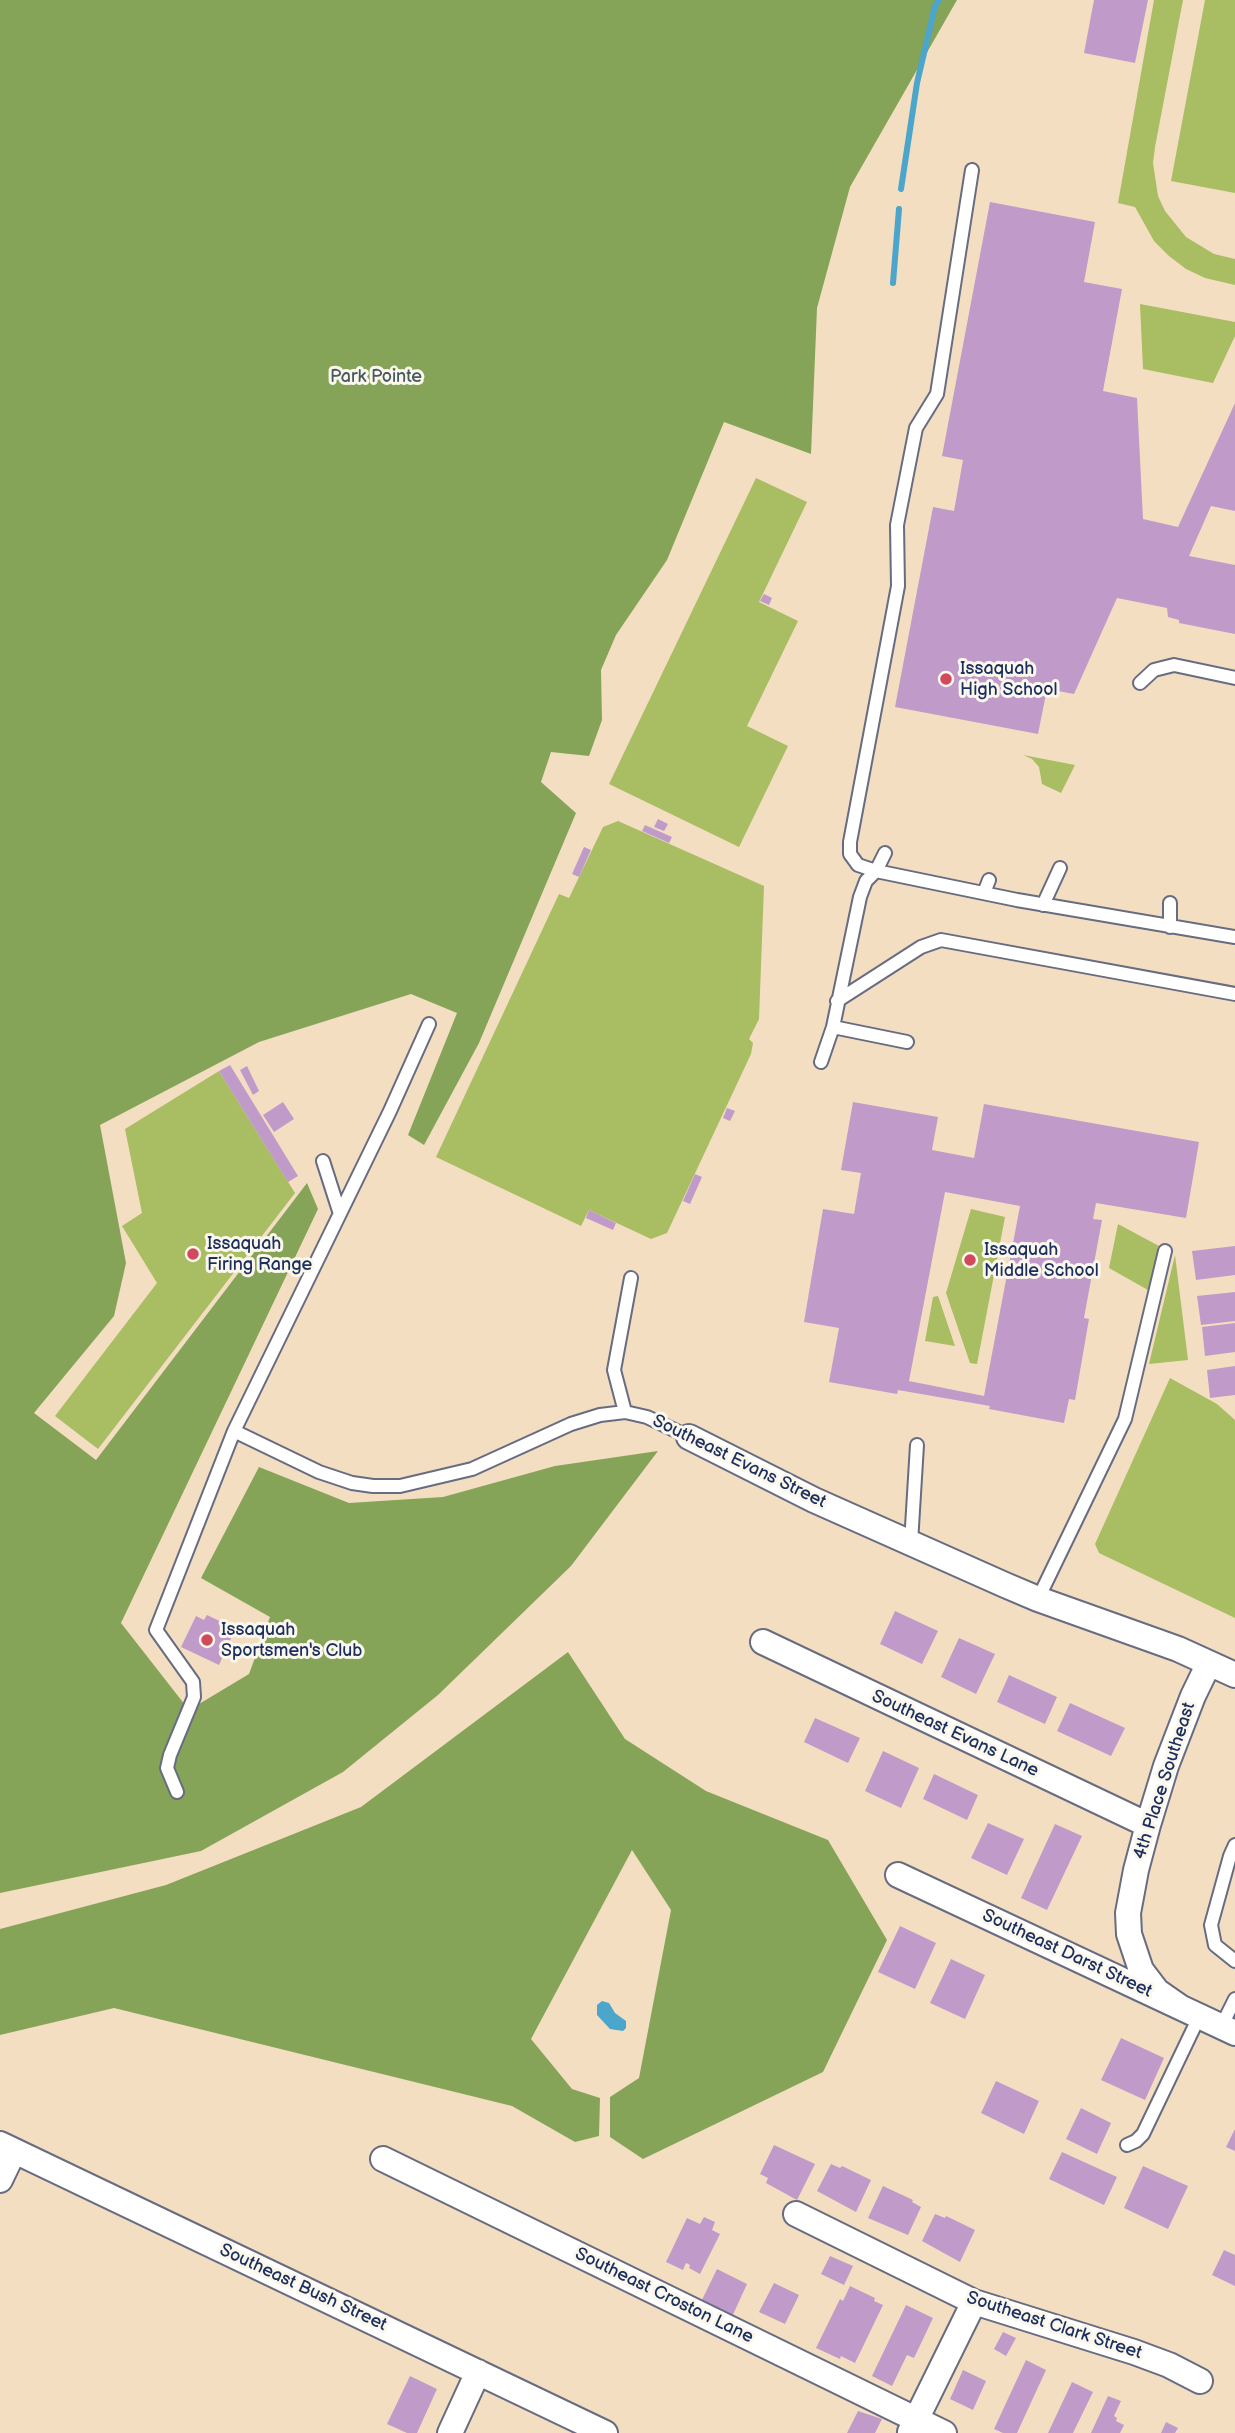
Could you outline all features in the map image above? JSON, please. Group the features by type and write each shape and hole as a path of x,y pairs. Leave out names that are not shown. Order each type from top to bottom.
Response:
{"street":[{"name":"Southeast Evans Street","path":"689,1437 814,1500 1038,1599 1178,1649 1235,1675"},
{"name":"Southeast Evans Lane","path":"763,1642 1147,1825"},
{"name":"4th Place Southeast","path":"1209,1663 1176,1740 1147,1825 1128,1913 1129,1934 1135,1957 1148,1981 1167,1999 1209,2021"},
{"name":"Southeast Darst Street","path":"898,1875 1209,2021"},
{"path":"0,2180 7,2147"},
{"name":"Southeast Bush Street","path":"7,2147 606,2433"},
{"name":"Southeast Croston Lane","path":"383,2159 913,2426 944,2433"},
{"name":"Southeast Clark Street","path":"796,2214 974,2302 1134,2352 1169,2365 1200,2381"},
{"path":"913,2426 974,2302"},
{"path":"450,2433 478,2372"}],"lane":[{"path":"972,170 937,394 916,428 897,525 898,586 850,842 853,860 858,865 876,871 941,878 984,893 1043,905 1235,937"},
{"path":"1140,683 1154,670 1174,665 1235,678"},
{"path":"821,1062 833,1027 860,897 866,881 876,871 885,853"},
{"path":"1043,905 1060,868"},
{"path":"984,893 989,880"},
{"path":"1170,903 1170,927"},
{"path":"837,1001 921,947 941,940 1235,994"},
{"path":"177,1792 167,1768 194,1697 193,1682 156,1630 234,1431 390,1111 429,1024"},
{"path":"833,1027 907,1042"},
{"path":"323,1161 339,1211"},
{"path":"1038,1599 1125,1419 1165,1251"},
{"path":"625,1412 614,1370 631,1278"},
{"name":"Southeast Evans Street","path":"234,1431 320,1472 352,1483 400,1486 472,1469 571,1424 600,1415 625,1412 648,1418 689,1437"},
{"path":"911,1543 917,1445"},
{"path":"1235,1845 1211,1925 1215,1945 1235,1961"},
{"path":"1127,2145 1143,2134 1209,2021 1235,1999"}],"green space":[{"name":"Park Pointe","path":"0,0 957,0 850,187 817,308 811,454 724,422 667,560 616,635 601,670 602,720 589,756 551,752 541,782 576,813 479,1043 424,1145 408,1135 457,1013 411,994 259,1042 100,1125 126,1263 114,1316 34,1413 96,1460 307,1183 318,1209 121,1623 189,1710 249,1674 270,1617 201,1578 259,1467 349,1503 443,1497 555,1466 658,1451 571,1566 438,1695 343,1772 201,1851 0,1893"},
{"path":"1154,0 1183,0 1155,147 1153,163 1158,196 1165,211 1186,237 1214,254 1235,259 1235,285 1205,278 1186,269 1154,241 1135,207 1118,203"},
{"path":"1205,0 1235,0 1235,193 1171,181"},
{"path":"1140,304 1235,322 1235,336 1213,383 1143,369"},
{"path":"756,478 807,502 759,602 798,621 747,726 788,746 739,847 609,784"},
{"path":"1023,755 1075,765 1061,793 1042,784 1039,767 1032,759"},
{"path":"618,821 764,886 759,1019 749,1039 753,1043 751,1054 667,1233 651,1239 589,1210 581,1226 436,1157 559,894 569,898 603,827"},
{"name":"Issaquah Firing Range","path":"219,1071 295,1193 98,1449 55,1416 157,1283 122,1226 142,1213 125,1129"},
{"path":"971,1209 1005,1217 977,1364 970,1363 946,1293"},
{"path":"1118,1224 1159,1246 1148,1290 1109,1268"},
{"path":"1175,1255 1188,1360 1149,1364"},
{"path":"938,1296 955,1346 925,1341 933,1297"},
{"path":"1170,1378 1217,1404 1235,1420 1235,1618 1099,1553 1095,1544"},
{"path":"568,1652 625,1739 706,1791 828,1840 887,1940 823,2072 643,2159 610,2137 610,2097 639,2078 671,1910 632,1850 531,2039 572,2089 600,2098 599,2136 575,2142 512,2106 114,2008 0,2035 0,1929 166,1885 361,1807"}],"water":[{"path":"602,2001 609,2003 615,2013 626,2021 623,2031 610,2029 597,2015 597,2005"}],"building":[{"path":"1094,0 1148,0 1135,63 1084,53"},
{"path":"990,202 1095,222 1084,282 1122,289 1103,391 1137,398 1143,519 1178,527 1235,403 1235,511 1211,506 1189,556 1235,565 1235,634 1179,623 1179,620 1168,617 1167,608 1117,598 1074,694 1047,689 1038,734 895,707 933,507 954,511 963,460 942,456"},
{"path":"764,594 772,598 769,605 760,601"},
{"path":"658,819 668,824 664,831 654,827"},
{"path":"645,825 672,837 669,843 642,831"},
{"path":"584,847 591,850 579,877 572,874"},
{"path":"230,1065 298,1176 288,1182 219,1071"},
{"path":"247,1066 259,1091 253,1095 240,1070"},
{"path":"283,1102 294,1119 274,1132 263,1115"},
{"path":"853,1102 938,1117 932,1150 974,1158 984,1104 1199,1142 1186,1218 1096,1203 1093,1219 1102,1220 1084,1318 1089,1319 1075,1400 1069,1399 1064,1423 989,1409 990,1406 898,1390 897,1394 829,1382 839,1328 804,1322 823,1209 854,1214 861,1173 841,1170","holes":["945,1192 1020,1206 984,1396 909,1381"]},
{"path":"727,1108 735,1111 730,1121 723,1118"},
{"path":"695,1174 702,1177 690,1204 683,1201"},
{"path":"589,1210 616,1223 613,1230 586,1218"},
{"path":"1235,1246 1235,1275 1196,1280 1192,1251"},
{"path":"1235,1292 1235,1321 1201,1325 1197,1296"},
{"path":"1235,1323 1235,1352 1205,1356 1202,1327"},
{"path":"1235,1366 1235,1395 1210,1398 1207,1370"},
{"path":"895,1611 938,1631 922,1664 880,1644"},
{"name":"Issaquah Sportsmen's Club","path":"207,1615 228,1625 225,1630 233,1634 219,1665 181,1647 196,1616 204,1620"},
{"path":"959,1638 995,1654 976,1694 941,1677"},
{"path":"1009,1675 1057,1697 1045,1724 997,1702"},
{"path":"1070,1703 1125,1728 1111,1756 1057,1731"},
{"path":"815,1718 860,1738 848,1763 804,1742"},
{"path":"883,1751 919,1768 901,1808 865,1791"},
{"path":"934,1774 978,1795 967,1820 923,1799"},
{"path":"988,1823 1024,1839 1007,1875 971,1858"},
{"path":"1055,1824 1082,1836 1047,1910 1021,1898"},
{"path":"900,1926 936,1943 915,1989 878,1972"},
{"path":"951,1959 985,1975 965,2019 930,2003"},
{"path":"1121,2038 1164,2058 1145,2100 1101,2080"},
{"path":"996,2081 1039,2101 1024,2134 981,2113"},
{"path":"1081,2108 1111,2123 1097,2154 1066,2139"},
{"path":"1235,2129 1235,2151 1226,2147"},
{"path":"774,2145 815,2164 797,2200 766,2183 768,2178 760,2174"},
{"path":"1062,2152 1117,2177 1104,2205 1049,2179"},
{"path":"831,2164 840,2168 842,2166 871,2180 856,2212 817,2191"},
{"path":"1143,2166 1188,2186 1168,2229 1124,2208"},
{"path":"883,2186 913,2200 912,2202 921,2207 908,2235 868,2218"},
{"path":"935,2214 945,2218 946,2216 975,2230 960,2262 922,2241"},
{"path":"704,2217 715,2222 712,2230 720,2234 700,2274 686,2263 683,2270 666,2262 687,2218 700,2224"},
{"path":"1224,2250 1235,2255 1235,2286 1212,2275"},
{"path":"830,2256 853,2266 844,2285 821,2274"},
{"path":"717,2269 747,2284 731,2319 700,2304"},
{"path":"774,2283 799,2295 785,2324 759,2312"},
{"path":"850,2286 883,2305 855,2363 816,2348 840,2299 843,2301"},
{"path":"906,2305 933,2318 914,2358 907,2355 892,2386 872,2376"},
{"path":"1003,2332 1016,2338 1006,2356 994,2349"},
{"path":"1026,2360 1046,2370 1017,2433 1003,2433 994,2429"},
{"path":"963,2370 986,2381 973,2410 950,2399"},
{"path":"410,2376 437,2389 417,2433 407,2433 387,2424"},
{"path":"1072,2382 1093,2392 1073,2433 1048,2433"},
{"path":"1108,2396 1121,2401 1114,2416 1116,2421 1124,2425 1120,2433 1091,2433"},
{"path":"858,2411 882,2419 875,2433 847,2433"},
{"path":"1166,2422 1178,2428 1175,2433 1161,2433"}],"waterway":[{"path":"901,189 917,83 935,6 939,0"},
{"path":"893,283 899,209"}],"place":[{"name":"Issaquah High School","path":"946,679"},
{"name":"Issaquah Firing Range","path":"193,1254"},
{"name":"Issaquah Middle School","path":"970,1260"},
{"name":"Issaquah Sportsmen's Club","path":"207,1640"}]}
